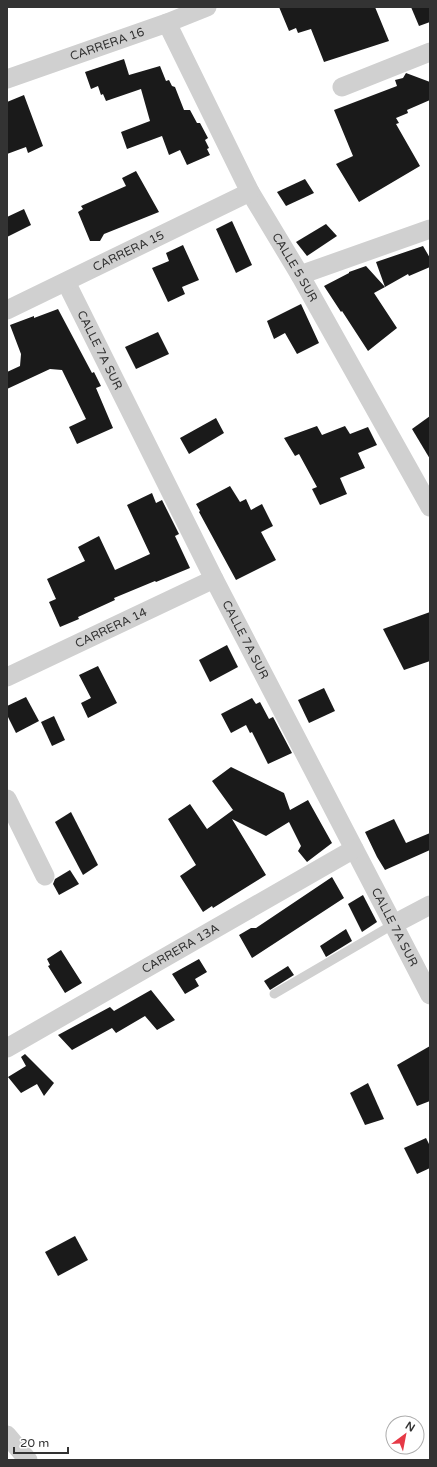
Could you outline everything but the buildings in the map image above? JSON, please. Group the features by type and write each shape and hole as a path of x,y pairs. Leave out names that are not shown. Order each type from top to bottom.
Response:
{"street":[{"name":"CARRERA 16","path":"7,79 167,23 207,7"},
{"name":"CALLE 5 SUR","path":"167,23 250,192 300,275 430,507"},
{"path":"342,87 430,52"},
{"name":"CARRERA 15","path":"7,310 250,192"},
{"path":"300,275 430,229"},
{"name":"CALLE 7A SUR","path":"66,282 214,579 430,995"},
{"name":"CARRERA 14","path":"7,676 214,579"},
{"path":"7,799 45,876"},
{"name":"CARRERA 13A","path":"7,1048 354,849"},
{"path":"394,924 430,905"},
{"path":"7,1435 28,1460"}],"lane":[{"path":"274,994 394,924"}]}
